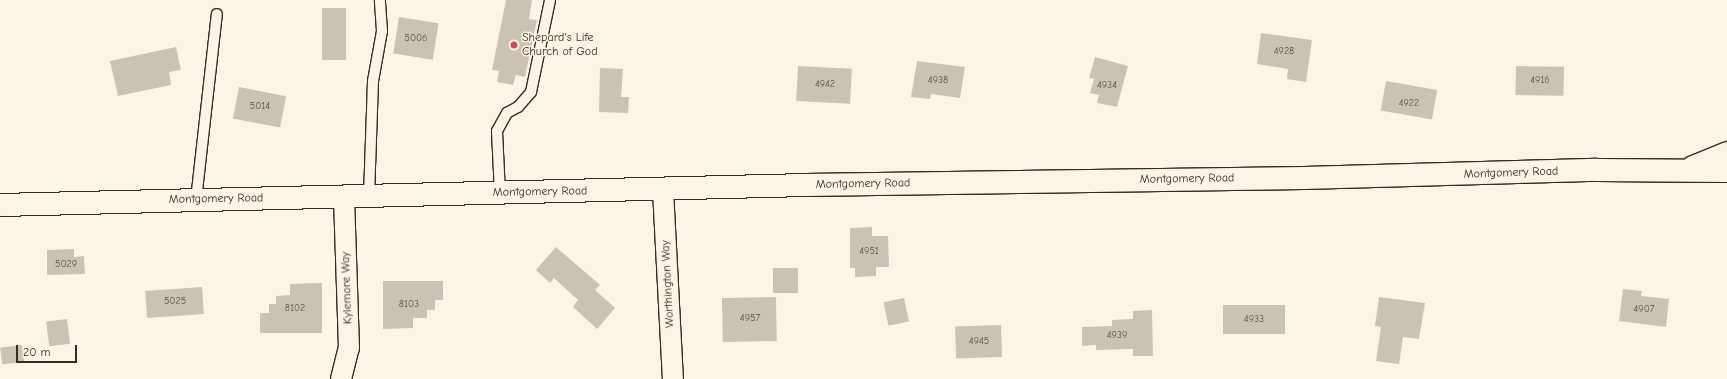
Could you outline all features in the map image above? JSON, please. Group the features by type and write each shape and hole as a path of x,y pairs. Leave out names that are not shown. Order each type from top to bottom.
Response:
{"main road":[{"path":"1683,170 1727,153"},
{"name":"Montgomery Road","path":"0,205 344,196 1683,170 1727,171"}],"street":[{"name":"Worthington Way","path":"663,190 673,379"},
{"name":"Kylemore Way","path":"341,379 349,348 344,196"}],"lane":[{"path":"369,196 373,81 382,31 380,0"},
{"path":"500,193 497,131 507,113 518,107 531,92 550,0"},
{"path":"196,200 217,14"}],"building":[{"name":"Shepard's Life Church of God","path":"506,0 532,0 529,19 537,20 525,77 516,75 513,85 497,82 499,71 492,70"},
{"path":"322,8 346,8 346,60 322,60"},
{"path":"399,17 439,23 433,60 393,54"},
{"path":"1261,33 1312,40 1306,82 1287,79 1288,69 1257,64"},
{"path":"176,47 181,70 169,72 171,85 118,96 110,61"},
{"path":"1095,57 1128,66 1117,107 1097,103 1099,95 1090,93 1094,79 1089,78"},
{"path":"917,61 965,67 960,98 931,94 930,99 911,97"},
{"path":"798,66 852,69 850,104 796,101"},
{"path":"1516,66 1564,67 1563,96 1515,95"},
{"path":"600,68 623,69 621,97 629,97 628,113 599,112"},
{"path":"1386,81 1437,90 1432,120 1381,111"},
{"path":"239,87 286,96 280,128 233,118"},
{"path":"872,227 872,236 888,236 889,267 876,267 876,276 855,277 855,268 850,268 850,228"},
{"path":"556,247 600,285 595,290 615,308 597,329 573,307 578,300 554,278 550,283 536,270"},
{"path":"74,249 74,257 84,256 85,274 47,275 47,250"},
{"path":"773,268 798,268 798,293 773,293"},
{"path":"383,281 443,281 443,300 435,300 435,310 427,310 427,318 413,318 413,328 383,329"},
{"path":"322,283 322,333 260,333 260,313 269,313 269,304 276,304 276,296 290,295 290,284"},
{"path":"202,287 204,314 147,318 145,291"},
{"path":"1623,289 1642,291 1641,296 1669,299 1666,327 1619,321"},
{"path":"776,297 777,341 723,342 722,298"},
{"path":"1379,297 1425,303 1419,339 1403,337 1399,364 1376,361 1381,327 1375,326"},
{"path":"904,298 909,321 888,326 883,302"},
{"path":"1223,305 1285,305 1285,334 1223,334"},
{"path":"1152,310 1153,356 1133,356 1133,349 1096,350 1096,345 1082,346 1082,327 1112,326 1112,320 1133,319 1133,311"},
{"path":"67,319 70,344 49,346 46,322"},
{"path":"1001,325 1002,357 956,359 955,327"},
{"path":"22,345 24,362 2,365 0,348"}],"place":[{"name":"Shepard's Life Church of God","path":"514,45"}]}
